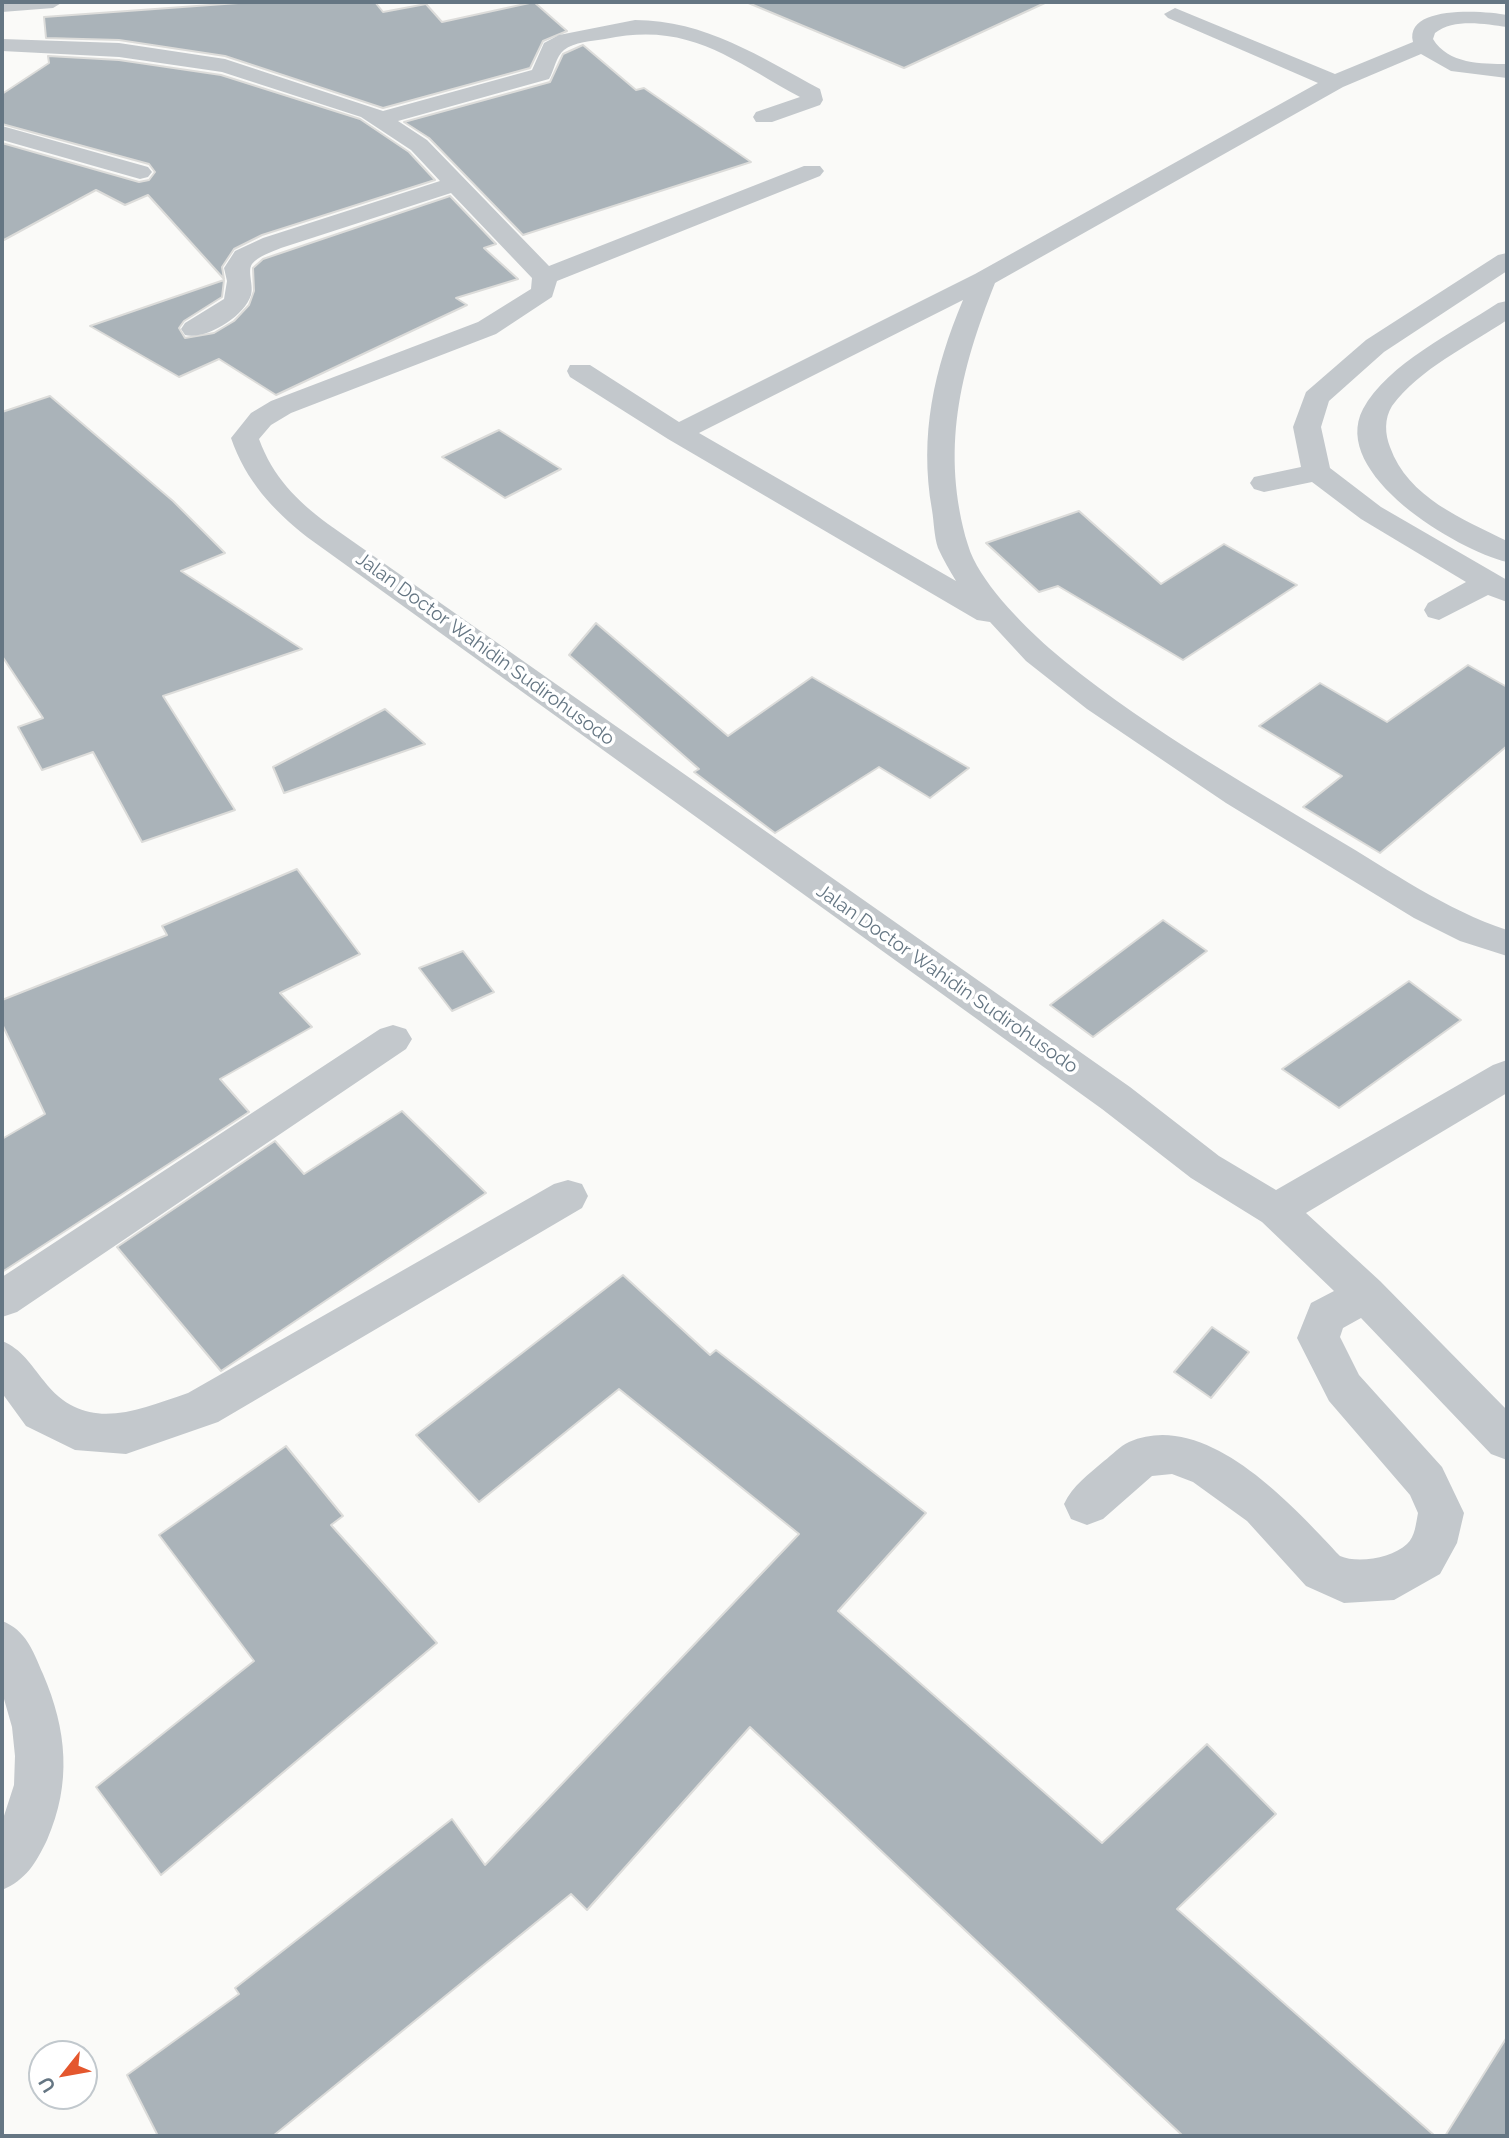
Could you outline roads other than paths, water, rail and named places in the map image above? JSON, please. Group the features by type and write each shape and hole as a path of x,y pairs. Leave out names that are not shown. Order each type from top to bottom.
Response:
{"street":[{"path":"2,6 53,2"},
{"path":"1425,46 1423,34 1433,24 1467,9 1507,21"},
{"path":"1175,13 1335,82"},
{"path":"380,120 541,74 552,48 567,40 635,26 660,26 706,37 811,94 812,100 764,117"},
{"path":"2,45 119,50 225,66 329,97 380,120 419,145 545,277 812,172"},
{"path":"1425,46 1456,64 1505,72"},
{"path":"678,433 901,318 984,279 1335,82 1425,46"},
{"path":"2,133 140,172"},
{"path":"194,329 237,300 242,286 237,268 244,256 272,243 458,183"},
{"path":"1497,588 1371,513 1317,471 1311,457 1307,427 1316,398 1375,345 1507,260"},
{"name":"Jalan Doctor Wahidin Sudirohusodo","path":"545,277 543,292 487,328 281,407 261,419 245,438 249,457 264,483 298,515 399,589 1116,1098 1205,1167 1276,1210 1365,1294 1507,1440"},
{"path":"984,279 958,343 945,391 940,435 941,481 953,547 973,586 1037,654 1098,702 1238,795 1427,909 1473,932 1507,943"},
{"path":"1507,309 1421,368 1383,400 1373,416 1372,434 1377,458 1390,477 1410,497 1447,522 1507,552"},
{"path":"901,318 958,343"},
{"path":"1375,345 1421,368"},
{"path":"580,371 678,433 1004,622"},
{"path":"1264,483 1317,471"},
{"path":"1371,513 1410,497"},
{"path":"1439,610 1497,588"},
{"path":"2,1299 393,1039"},
{"path":"1276,1210 1507,1075"},
{"path":"2,1360 42,1412 75,1430 126,1434 202,1408 568,1196"},
{"path":"1087,1504 1142,1457 1172,1454 1209,1468 1263,1506 1323,1571 1344,1581 1394,1578 1424,1559 1434,1543 1441,1513 1426,1481 1344,1388 1318,1338 1326,1316 1365,1294"},
{"path":"2,1644 16,1665 39,1727 39,1791 18,1847 2,1864"}]}
